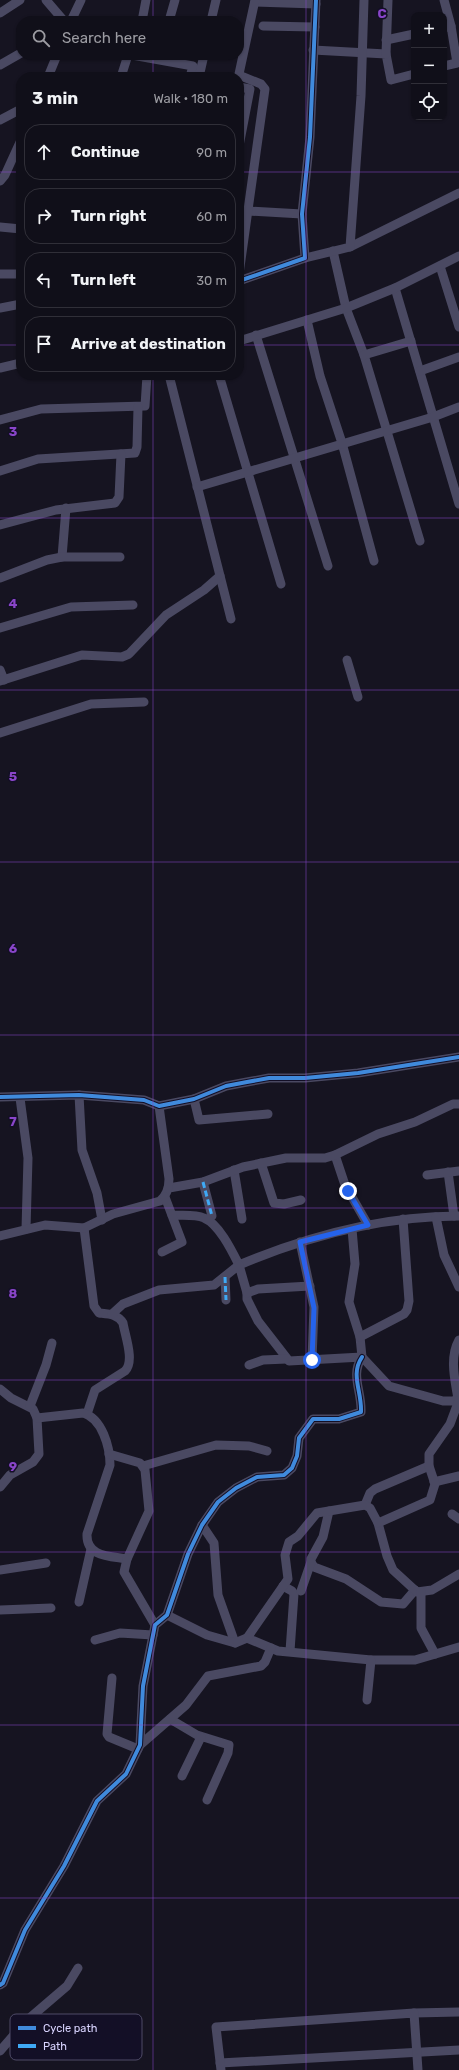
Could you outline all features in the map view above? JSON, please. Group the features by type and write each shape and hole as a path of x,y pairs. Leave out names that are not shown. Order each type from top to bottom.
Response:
{"street":[{"path":"0,13 20,0"},
{"path":"46,0 60,16"},
{"path":"73,16 81,0"},
{"path":"143,16 146,0"},
{"path":"170,16 175,0"},
{"path":"212,16 216,0"},
{"path":"350,246 361,96 364,0"},
{"path":"444,0 448,27 458,67 447,66"},
{"path":"244,50 255,1 316,2 310,137 302,214 305,258"},
{"path":"391,1 386,40 386,54 391,80 411,75"},
{"path":"263,26 315,27"},
{"path":"386,40 411,35"},
{"path":"313,50 386,54"},
{"path":"0,65 16,56"},
{"path":"50,72 55,60"},
{"path":"122,72 126,60"},
{"path":"168,60 193,66 191,72"},
{"path":"199,72 203,60"},
{"path":"239,72 242,60"},
{"path":"244,78 261,84 265,89 244,239"},
{"path":"244,88 250,89 244,120"},
{"path":"0,120 16,112"},
{"path":"2,178 16,150"},
{"path":"244,279 305,258 350,246 459,193"},
{"path":"248,211 302,214"},
{"path":"0,227 16,229"},
{"path":"333,251 346,308 364,354 420,540"},
{"path":"244,339 346,308 395,288 459,256"},
{"path":"440,266 459,327"},
{"path":"0,274 16,274"},
{"path":"395,288 459,504"},
{"path":"0,308 16,305"},
{"path":"307,320 320,376 342,443 374,561"},
{"path":"256,335 328,566"},
{"path":"364,354 411,341"},
{"path":"420,371 459,356"},
{"path":"0,368 16,364"},
{"path":"0,420 42,409 138,407 146,405 147,380"},
{"path":"170,380 231,620"},
{"path":"220,380 281,584"},
{"path":"0,471 38,459 135,453 138,407"},
{"path":"197,487 459,407"},
{"path":"0,525 66,508 113,504 118,500 121,454"},
{"path":"62,557 66,508"},
{"path":"0,578 47,560 62,557 120,558"},
{"path":"0,670 2,680 82,655 122,657 129,654 166,615 204,590 220,576"},
{"path":"0,628 71,607 133,605"},
{"path":"347,660 358,697"},
{"path":"0,733 91,704 144,702"},
{"path":"0,1097 20,1098 79,1095 144,1100 159,1106 194,1099 226,1086 254,1080 358,1073 459,1057"},
{"path":"79,1095 82,1150 97,1193 102,1220"},
{"path":"20,1098 28,1158 26,1229"},
{"path":"194,1099 198,1120 268,1114"},
{"path":"169,1188 203,1182 234,1170 260,1163 286,1158 325,1158 335,1155 378,1134 415,1122 454,1104 459,1104"},
{"path":"0,1236 44,1225 84,1228 113,1214 160,1201 165,1197 169,1188 159,1106"},
{"path":"335,1155 345,1185 368,1225"},
{"path":"260,1163 274,1203 284,1204 302,1200"},
{"path":"234,1170 242,1219"},
{"path":"427,1175 459,1171"},
{"path":"112,1314 123,1304 159,1290 208,1286 219,1282 239,1265 300,1242 368,1225 403,1219 457,1216 448,1172"},
{"path":"203,1182 212,1216"},
{"path":"162,1252 182,1242 165,1197"},
{"path":"172,1215 199,1217 209,1221 220,1232 239,1265 247,1293 247,1299 258,1320 280,1347 287,1359"},
{"path":"436,1217 444,1255 459,1287"},
{"path":"360,1337 404,1314 407,1310 409,1301 403,1219"},
{"path":"84,1228 94,1306 99,1313 112,1314 120,1318 123,1323 130,1359 128,1368 95,1390 87,1414"},
{"path":"0,1985 3,1983 25,1930 64,1866 97,1801 126,1774 139,1747 143,1686 155,1625 167,1615 188,1554 202,1525 218,1502 236,1488 257,1477 284,1475 292,1468 297,1456 300,1438 313,1419 339,1419 361,1412 357,1378 357,1366 362,1357 360,1337 349,1302 355,1264 352,1229"},
{"path":"300,1242 314,1308 312,1360"},
{"path":"225,1277 226,1300"},
{"path":"247,1293 258,1289 310,1286"},
{"path":"378,1523 430,1500 434,1482 429,1466 429,1454 450,1424 458,1399 453,1360 455,1346 459,1340"},
{"path":"30,1406 46,1365 52,1343"},
{"path":"249,1365 263,1360 287,1359 292,1361 362,1357"},
{"path":"362,1357 389,1386 444,1401 453,1401 458,1399"},
{"path":"0,1389 11,1398 30,1406 37,1418 39,1454 33,1462 10,1475 0,1487"},
{"path":"37,1418 78,1413 87,1414 95,1419 101,1428 109,1454 110,1471 87,1534 87,1542 91,1549 100,1555 127,1559"},
{"path":"109,1454 129,1459 143,1466 216,1444 249,1446 267,1451"},
{"path":"143,1466 149,1511 124,1567 125,1576 155,1625"},
{"path":"365,1504 370,1493 375,1489 429,1466"},
{"path":"434,1482 459,1476"},
{"path":"167,1615 207,1635 235,1643 247,1638 288,1579 285,1555 289,1542 298,1536 317,1513 365,1504 370,1508 378,1523 387,1556 393,1570 418,1591 421,1628 435,1654"},
{"path":"300,1591 312,1556 324,1534 329,1511"},
{"path":"202,1525 214,1543 218,1595 235,1643"},
{"path":"79,1602 91,1549"},
{"path":"310,1562 314,1567 346,1579 386,1604 403,1604 418,1591 432,1590 459,1574"},
{"path":"0,1570 46,1563"},
{"path":"283,1586 292,1591 294,1594 290,1651"},
{"path":"0,1610 51,1608"},
{"path":"95,1640 120,1633 153,1635"},
{"path":"247,1638 278,1651 371,1660 415,1660 459,1647"},
{"path":"139,1747 190,1700 208,1676 261,1666 265,1662 270,1648"},
{"path":"367,1700 371,1660"},
{"path":"112,1678 107,1734 109,1737 139,1747"},
{"path":"170,1719 201,1737 229,1745 228,1753 207,1800"},
{"path":"182,1776 201,1737"},
{"path":"34,2014 67,1986 78,1968"},
{"path":"459,2012 414,2013 216,2027 220,2067 459,2050"},
{"path":"414,2013 418,2070"},
{"path":"0,2051 10,2039"}],"marked path":[{"path":"203,1182 212,1216"},
{"path":"225,1277 226,1300"}],"cycle path":[{"path":"244,279 305,258 302,214 310,137 316,0"},
{"path":"0,1097 79,1095 144,1100 159,1106 194,1099 226,1086 269,1078 305,1078 358,1073 459,1057"},
{"path":"0,1985 3,1983 25,1930 64,1866 97,1801 126,1774 140,1745 143,1686 155,1625 167,1615 188,1554 202,1525 218,1502 236,1488 257,1477 284,1475 292,1468 297,1456 299,1438 313,1419 339,1419 361,1412 357,1370 362,1357"}],"route":[{"path":"312,1360 314,1308 300,1242 368,1225 348,1191"}]}
